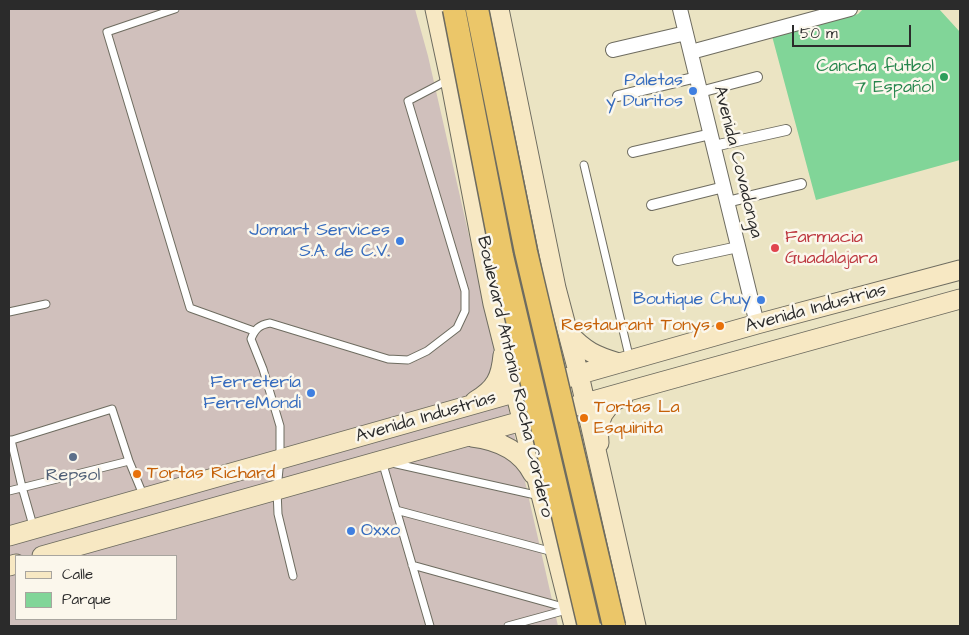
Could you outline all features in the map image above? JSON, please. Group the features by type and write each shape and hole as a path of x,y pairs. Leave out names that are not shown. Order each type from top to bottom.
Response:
{"highway":[{"name":"Boulevard Antonio Rocha Cordero","path":"454,9 502,256 589,626"},
{"path":"477,9 526,252 614,626"}],"main road":[{"name":"Boulevard Antonio Rocha Cordero","path":"436,9 493,304 572,617"},
{"path":"499,9 556,288 585,403 636,626"},
{"name":"Avenida Industrias","path":"9,536 757,324 960,270"},
{"path":"493,304 512,328 521,332 538,332 546,328 556,314 556,288"},
{"name":"Avenida Industrias","path":"46,555 960,299"},
{"path":"567,332 580,346 591,353 603,359 624,362"},
{"path":"466,406 490,390 498,379 502,369 504,348"},
{"path":"599,464 598,427 603,414 612,402 639,388"},
{"path":"456,440 469,436 483,438 510,448 529,466 540,490"},
{"path":"540,490 543,458 551,449 560,445 578,446 586,450 599,464"}],"street":[{"name":"Avenida Covadonga","path":"680,9 757,324"},
{"path":"691,52 815,13 850,9"},
{"path":"613,50 686,33"},
{"path":"618,96 697,77"},
{"path":"700,92 757,77"},
{"path":"633,152 786,130"},
{"path":"728,202 801,184"},
{"path":"652,205 724,187"},
{"path":"678,260 738,247"}],"lane":[{"path":"174,9 107,32 190,308 254,331"},
{"path":"293,576 278,514 277,490 280,459 280,426 263,369 251,339 254,331 261,325 270,323 388,359 408,360 427,351 456,328 465,311 465,291 408,101 450,79"},
{"path":"584,165 624,362"},
{"path":"9,312 46,304"},
{"path":"34,528 10,440 112,409 129,461 144,498"},
{"path":"430,626 382,460 540,490"},
{"path":"9,491 129,461"},
{"path":"396,510 556,553"},
{"path":"412,564 572,617"},
{"path":"508,626 572,617"}],"shaded area":[{"path":"9,9 415,9 428,56 558,626 9,626"}],"green space":[{"path":"863,9 939,9 960,32 960,160 816,200 772,36 858,14"}],"place":[{"name":"Cancha futbol 7 Español","path":"944,77"},
{"name":"Paletas y Duritos","path":"693,91"},
{"name":"Jomart Services S.A. de C.V.","path":"400,241"},
{"name":"Farmacia Guadalajara","path":"775,248"},
{"name":"Boutique Chuy","path":"761,300"},
{"name":"Restaurant Tonys","path":"720,326"},
{"name":"Ferretería FerreMondi","path":"311,393"},
{"name":"Tortas La Esquinita","path":"584,418"},
{"name":"Repsol","path":"73,457"},
{"name":"Tortas Richard","path":"137,474"},
{"name":"Oxxo","path":"351,531"}]}
